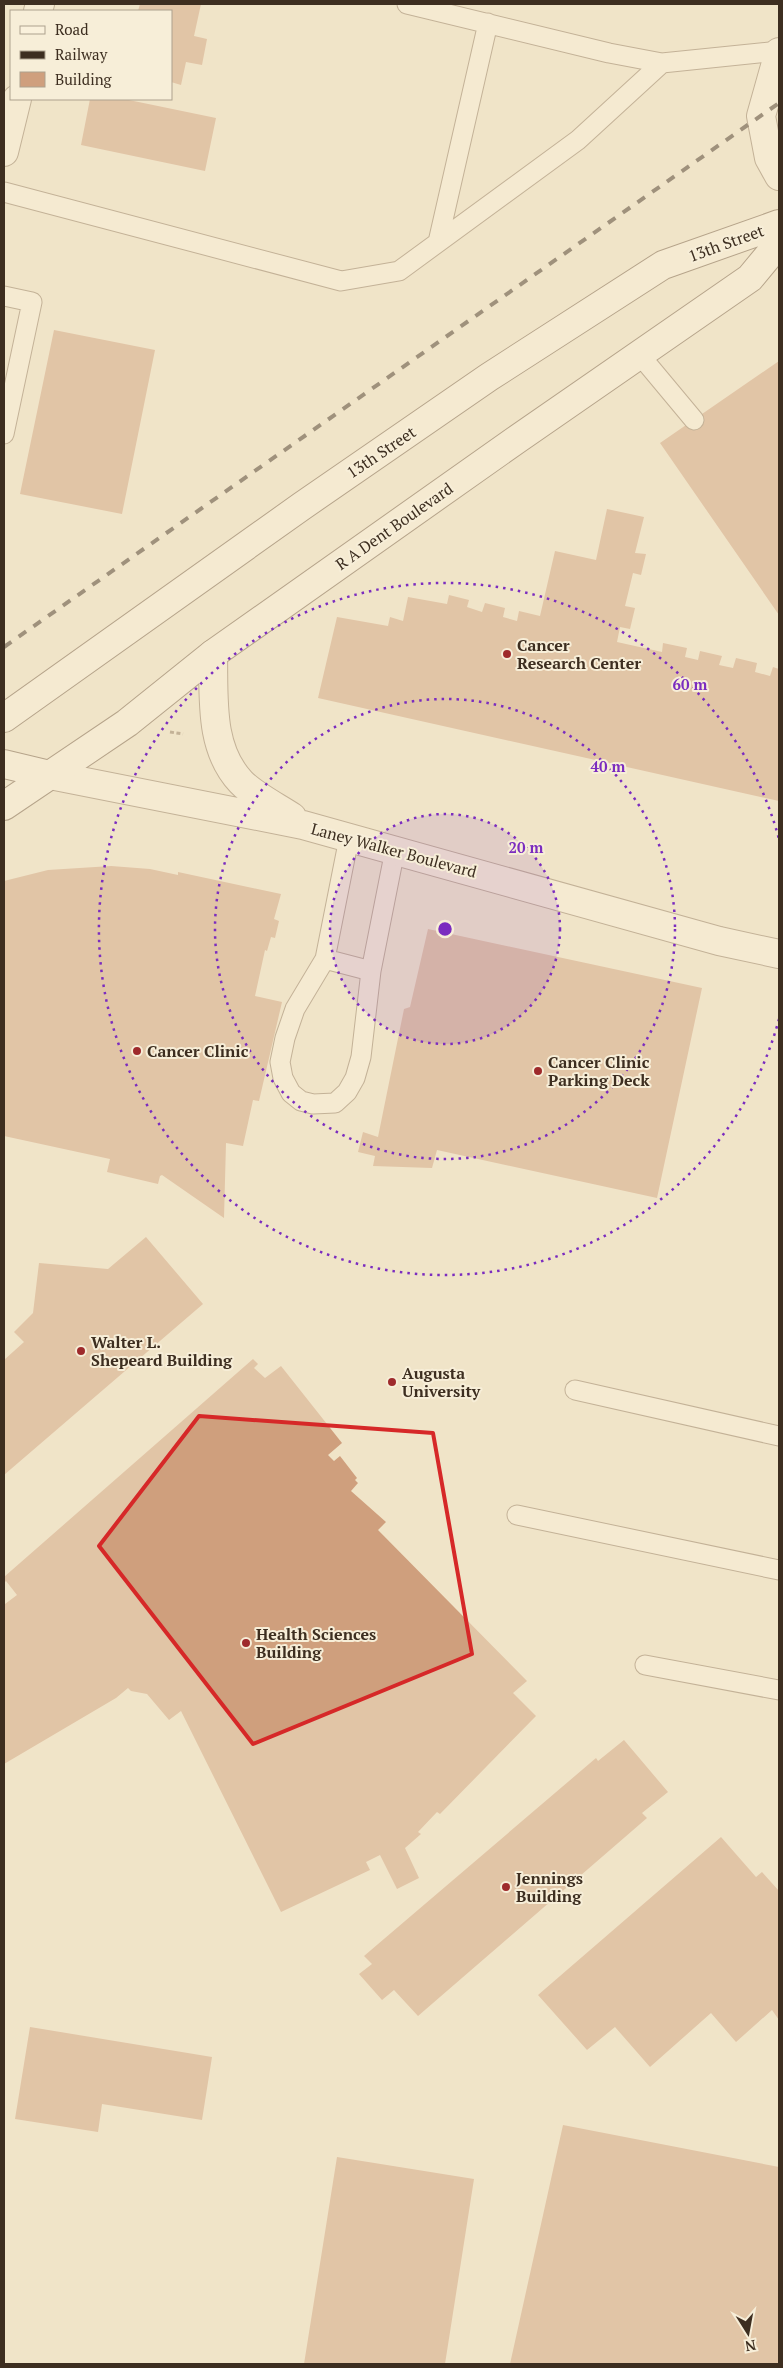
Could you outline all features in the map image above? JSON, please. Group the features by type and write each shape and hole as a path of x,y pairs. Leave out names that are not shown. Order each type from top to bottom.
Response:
{"main road":[{"path":"779,52 761,116 769,158 779,176"},
{"path":"4,152 17,100"},
{"name":"13th Street","path":"4,718 359,466 489,378 663,265 779,224"},
{"name":"R A Dent Boulevard","path":"4,806 127,723 213,654 750,278 779,243"},
{"path":"213,654 214,717 227,763 242,783 304,825"},
{"name":"Laney Walker Boulevard","path":"4,764 304,825 719,941 779,954"}],"lane":[{"path":"407,4 609,53 662,63 779,52"},
{"path":"438,242 488,24"},
{"path":"4,192 341,281 399,271 578,140 662,63"},
{"path":"4,296 32,302 4,434"},
{"path":"639,354 694,420"},
{"path":"349,838 325,959 295,1010 285,1038 280,1062 283,1078 291,1093 301,1101 313,1104 335,1102 347,1092 355,1078 361,1057 371,971 395,850"},
{"path":"325,959 371,971"},
{"path":"575,1390 779,1436"},
{"path":"517,1515 778,1564"},
{"path":"645,1665 779,1690"}],"path":[{"path":"165,731 188,735"}],"highlighted area":[{"path":"199,1416 433,1433 472,1654 253,1744 99,1546"}],"building":[{"path":"140,4 201,4 194,36 207,39 202,65 186,62 181,85 172,82 172,10 138,10"},
{"path":"90,100 129,100 216,118 205,171 81,145"},
{"path":"54,330 155,350 122,514 20,494"},
{"path":"779,361 779,615 660,443"},
{"name":"Cancer Research Center","path":"607,509 644,517 635,553 646,554 641,575 633,573 625,606 635,608 630,629 620,627 617,642 662,652 663,643 687,648 685,657 698,660 700,651 722,656 719,665 733,668 736,658 757,663 755,672 770,676 773,667 779,669 779,801 318,698 337,617 388,626 390,617 403,621 408,597 447,604 449,595 469,600 467,607 482,612 485,603 505,608 503,617 517,621 519,611 540,616 555,551 596,560"},
{"name":"Cancer Clinic","path":"111,866 150,869 178,875 178,872 281,894 274,919 279,921 275,938 271,937 267,951 265,950 255,996 282,1002 259,1101 253,1100 243,1146 226,1143 224,1218 162,1175 158,1184 107,1172 110,1159 4,1136 4,881 48,870"},
{"name":"Cancer Clinic Parking Deck","path":"428,929 702,988 657,1198 437,1150 432,1168 373,1166 375,1156 358,1152 363,1132 378,1137 404,1009 410,1007"},
{"name":"Walter L. Shepeard Building","path":"146,1237 203,1304 4,1475 4,1360 24,1342 14,1332 33,1313 39,1263 108,1269"},
{"name":"Health Sciences Building","path":"253,1359 258,1364 254,1368 265,1378 281,1366 342,1443 328,1455 334,1461 340,1456 357,1478 355,1480 358,1483 351,1491 386,1522 378,1530 527,1681 513,1693 536,1716 440,1814 437,1812 418,1832 421,1834 405,1848 419,1878 397,1889 380,1855 366,1862 370,1870 281,1912 181,1711 169,1720 147,1694 131,1691 128,1688 116,1698 4,1764 4,1602 5,1604 17,1595 6,1581 4,1583 4,1577"},
{"name":"Jennings Building","path":"624,1740 668,1792 642,1813 647,1818 418,2016 394,1990 382,2000 359,1974 372,1964 364,1956 596,1758 598,1761"},
{"path":"721,1837 756,1877 762,1872 779,1891 779,2020 772,2010 736,2042 711,2013 650,2067 615,2027 587,2050 538,1995"},
{"path":"30,2027 212,2057 202,2120 102,2104 98,2132 15,2119"},
{"path":"563,2125 779,2167 779,2364 510,2364"},
{"path":"337,2157 474,2179 445,2364 304,2364"}],"railway":[{"path":"4,647 779,103"}],"place":[{"name":"Cancer Research Center","path":"507,654"},
{"name":"Cancer Clinic","path":"137,1051"},
{"name":"Cancer Clinic Parking Deck","path":"538,1071"},
{"name":"Walter L. Shepeard Building","path":"81,1351"},
{"name":"Augusta University","path":"392,1382"},
{"name":"Health Sciences Building","path":"246,1643"},
{"name":"Jennings Building","path":"506,1887"}]}
